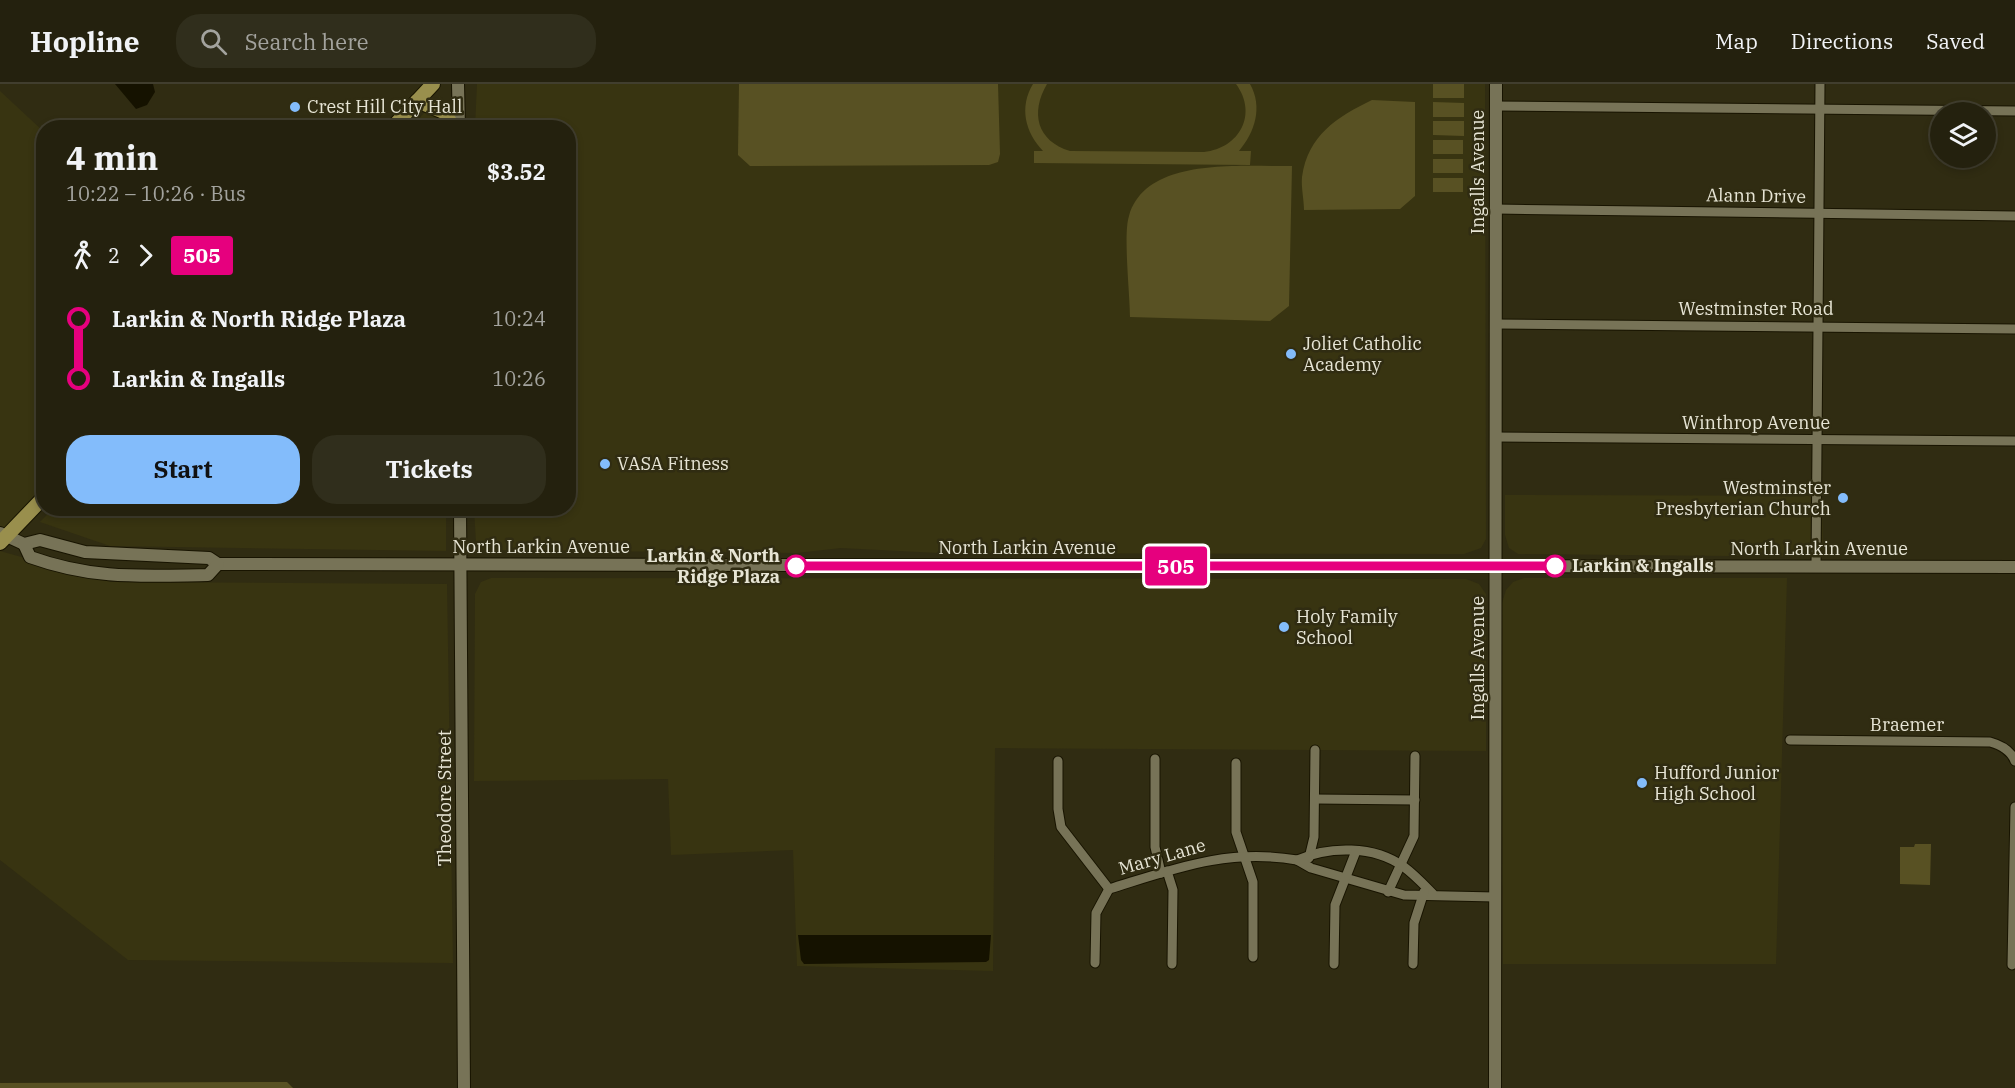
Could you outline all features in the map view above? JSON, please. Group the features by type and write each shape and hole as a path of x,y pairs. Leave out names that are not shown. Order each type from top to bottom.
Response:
{"main road":[{"path":"400,120 433,84"},
{"path":"458,84 459,120"},
{"name":"Ingalls Avenue","path":"1495,1088 1496,84"},
{"path":"417,102 444,112 449,120"},
{"path":"2,537 36,505"},
{"name":"Theodore Street","path":"460,516 464,1088"},
{"name":"North Larkin Avenue","path":"2,537 24,544 40,540 85,552 209,558 218,564 2015,567"},
{"name":"North Larkin Avenue","path":"24,544 30,557 80,573 117,577 208,574 218,564"}],"street":[{"path":"1816,567 1820,84"},
{"path":"1496,106 2015,111"},
{"name":"Alann Drive","path":"1496,209 2015,216"},
{"name":"Westminster Road","path":"1496,324 2015,329"},
{"name":"Winthrop Avenue","path":"1496,437 2015,441"},
{"name":"Braemer","path":"1790,740 1990,742 1998,744 2012,754 2015,761"},
{"path":"1307,866 1314,837 1315,750"},
{"path":"1388,892 1414,836 1415,756"},
{"path":"1155,759 1155,847 1173,890 1172,964"},
{"path":"1058,761 1058,808 1061,826 1109,889 1096,913 1095,963"},
{"path":"1236,763 1236,832 1253,882 1253,957"},
{"path":"1315,799 1414,800"},
{"path":"2012,965 2015,807"},
{"name":"Mary Lane","path":"1297,860 1311,854 1341,850 1373,854 1402,865 1434,895"},
{"path":"1334,964 1335,906 1356,851"},
{"name":"Mary Lane","path":"1109,889 1194,862 1244,856 1297,860 1307,866 1388,892 1423,897 1434,895 1495,897"},
{"path":"1413,964 1414,923 1426,887"}],"shaded area":[{"path":"115,84 153,84 155,92 147,105 136,109"},
{"path":"477,84 1485,84 1486,539 1481,548 1464,554 938,553 841,548 797,553 484,550 476,542 474,516 576,516 576,120 475,120"},
{"path":"739,84 998,84 1000,154 998,162 989,165 750,166 738,155"},
{"path":"1033,84 1047,84 1039,105 1038,115 1044,133 1050,140 1070,151 1204,152 1217,149 1236,137 1245,118 1245,107 1236,84 1250,84 1256,102 1255,119 1245,144 1239,151 1251,151 1250,165 1034,163 1034,151 1043,151 1032,136 1026,119 1026,102"},
{"path":"1433,84 1464,84 1464,98 1433,98"},
{"path":"0,91 36,125 36,500 6,532 0,529"},
{"path":"440,96 441,120 418,120"},
{"path":"1372,100 1415,102 1415,196 1400,209 1304,210 1302,177 1305,162 1311,150 1326,129 1347,113"},
{"path":"1433,102 1464,103 1464,117 1433,117"},
{"path":"1433,121 1464,121 1464,136 1433,135"},
{"path":"1433,140 1463,140 1463,154 1433,154"},
{"path":"1433,159 1463,159 1463,173 1433,173"},
{"path":"1223,166 1292,166 1289,306 1270,321 1130,317 1127,225 1139,197 1155,183 1175,174 1198,169"},
{"path":"1433,178 1463,178 1463,192 1433,192"},
{"path":"1505,495 1822,496 1823,557 1518,554 1509,548 1505,535"},
{"path":"46,516 446,516 446,551 110,546 40,522"},
{"path":"0,551 111,582 447,584 453,963 128,960 0,860"},
{"path":"491,578 1466,579 1479,584 1486,594 1486,751 995,748 993,971 797,966 793,850 671,855 668,779 474,781 475,594 481,582"},
{"name":"Hufford Junior High School","path":"1524,578 1787,578 1776,964 1503,964 1502,603 1506,590 1513,582"},
{"path":"1915,844 1931,844 1930,885 1900,884 1900,847 1914,847"},
{"path":"798,935 991,935 989,960 986,962 804,964 801,960"},
{"path":"287,1082 293,1088 0,1088 0,1083"}],"bus line":[{"name":"505","path":"796,566 1555,566"}],"place":[{"name":"Crest Hill City Hall","path":"295,107"},
{"name":"Joliet Catholic Academy","path":"1291,354"},
{"name":"VASA Fitness","path":"605,464"},
{"name":"Westminster Presbyterian Church","path":"1843,498"},
{"name":"Larkin & North Ridge Plaza","path":"796,566"},
{"name":"Larkin & Ingalls","path":"1555,566"},
{"name":"Holy Family School","path":"1284,627"},
{"name":"Hufford Junior High School","path":"1642,783"}]}
